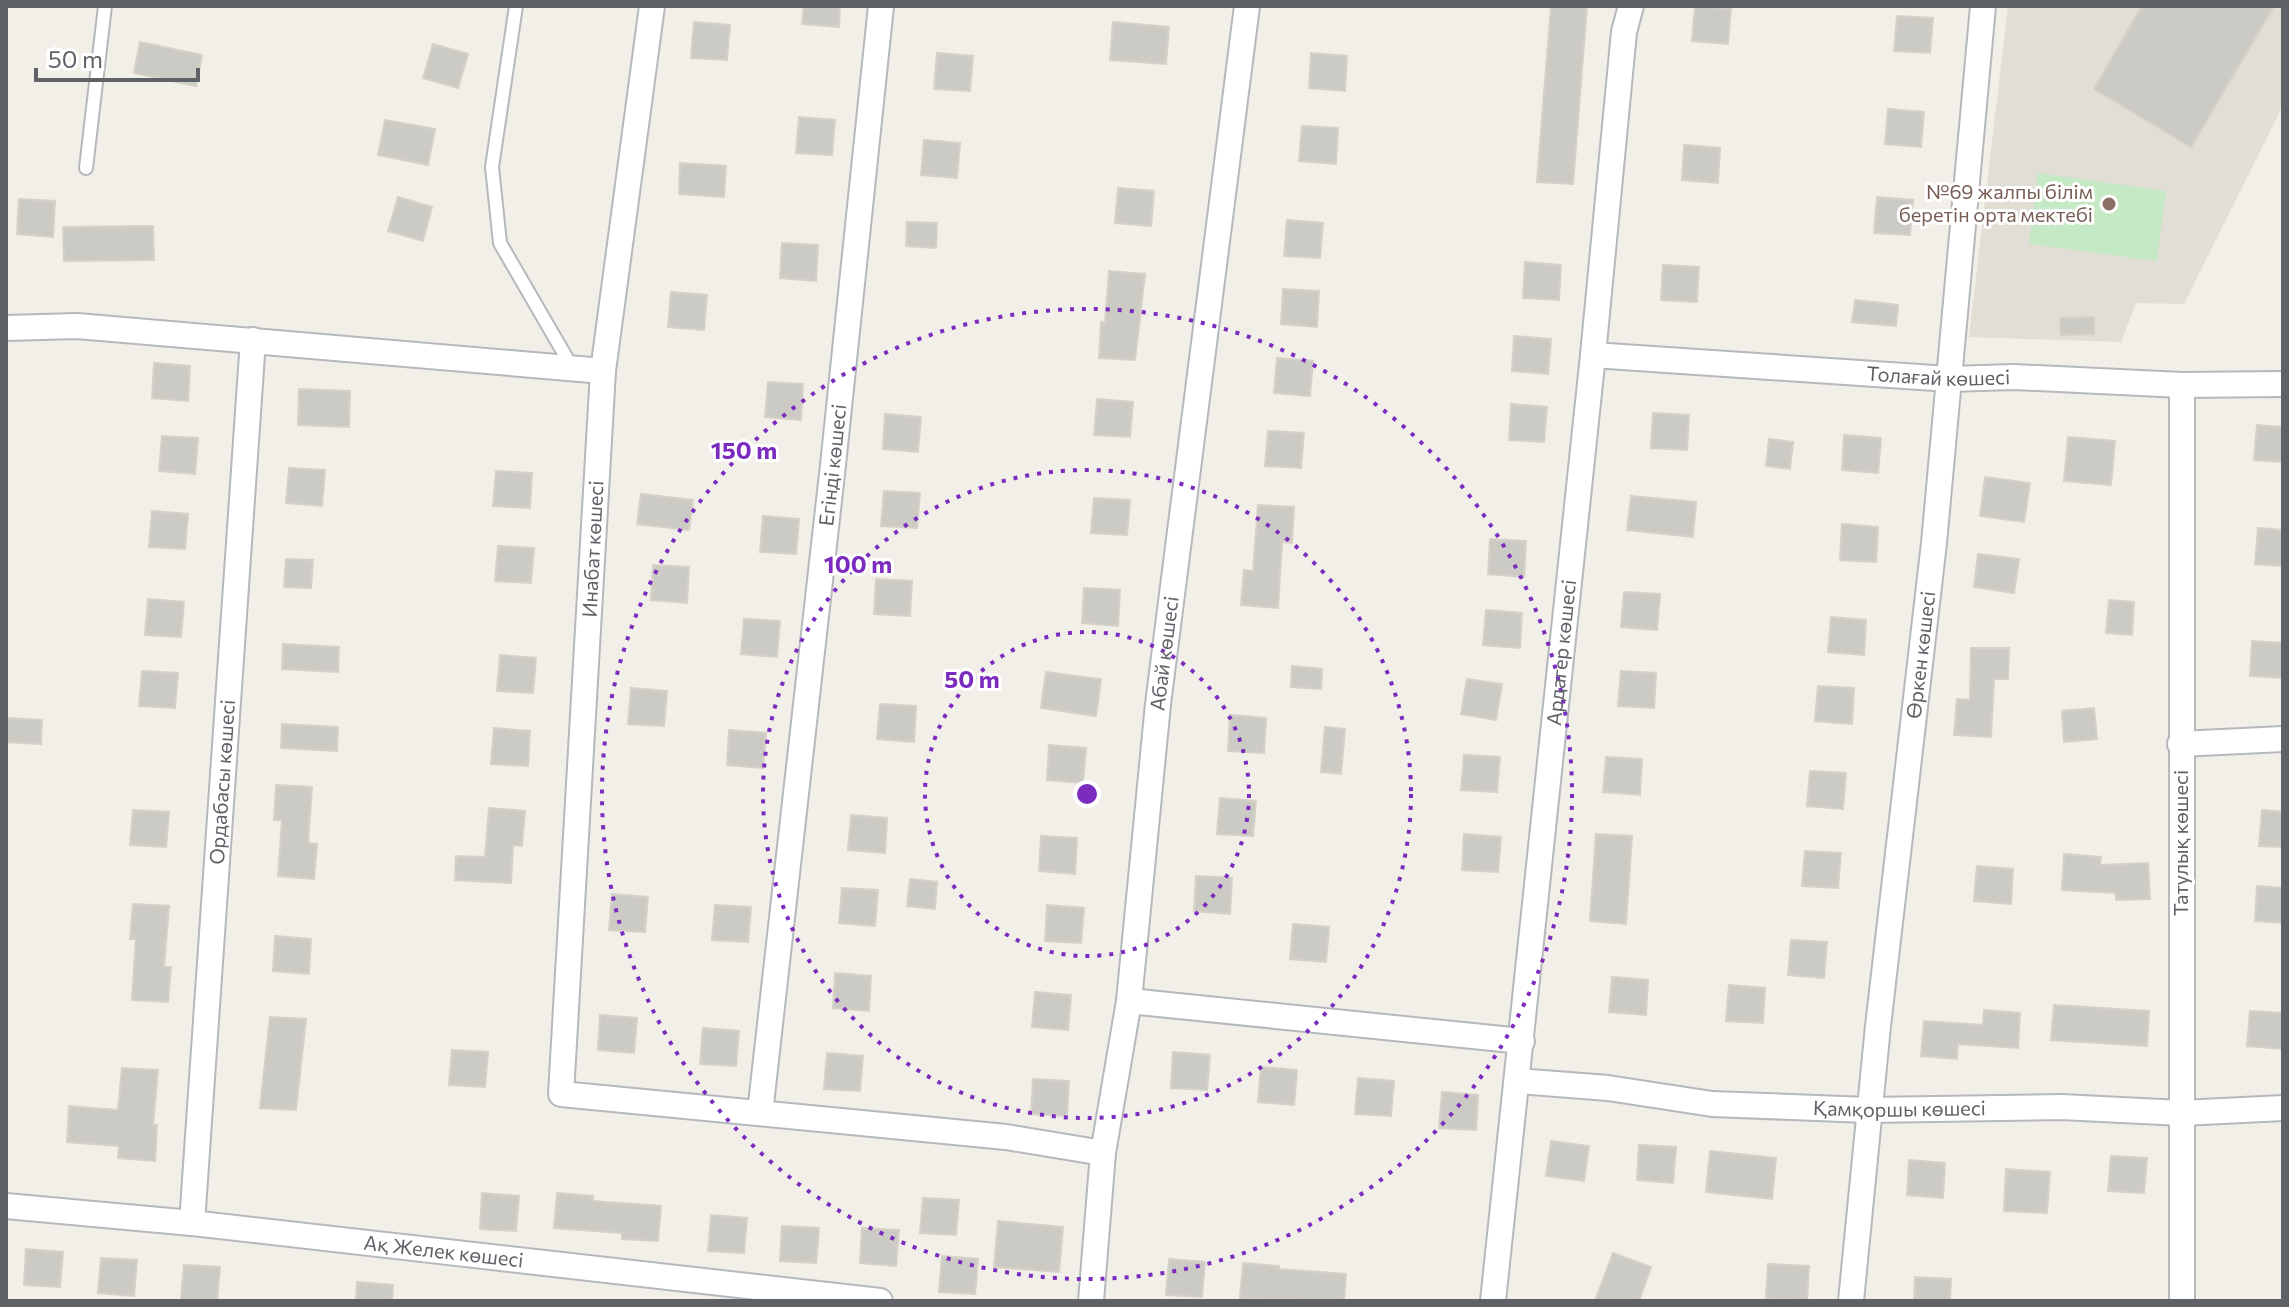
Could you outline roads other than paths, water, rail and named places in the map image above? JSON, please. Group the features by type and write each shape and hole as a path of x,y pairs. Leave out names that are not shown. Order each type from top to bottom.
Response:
{"street":[{"name":"Инабат көшесі","path":"652,6 603,371 561,1094 760,1113"},
{"name":"Егінді көшесі","path":"760,1113 835,449 881,6"},
{"name":"Абай көшесі","path":"1091,1301 1103,1153 1129,1001 1158,704 1247,6"},
{"name":"Ардагер көшесі","path":"1493,1301 1624,32 1631,6"},
{"name":"Өркен көшесі","path":"1851,1301 1868,1110 1875,1073 1934,543 1983,6"},
{"path":"6,328 77,326 603,371"},
{"name":"Ордабасы көшесі","path":"192,1223 253,340"},
{"name":"Толағай көшесі","path":"1593,355 1949,379 2014,377 2182,385 2283,384"},
{"name":"Татулық көшесі","path":"2182,385 2182,1301"},
{"path":"2180,744 2283,739"},
{"path":"1129,1001 1522,1041"},
{"name":"Қамқоршы көшесі","path":"1517,1081 1608,1088 1712,1104 1868,1110 2061,1107 2182,1113 2283,1108"},
{"path":"760,1113 1006,1137 1103,1153"},
{"name":"Ақ Желек көшесі","path":"6,1206 192,1223 880,1301"}],"lane":[{"path":"86,168 105,6"},
{"path":"516,6 492,167 500,243 573,369"}],"place":[{"name":"№69 жалпы білім беретін орта мектебі","path":"2109,204"}]}
